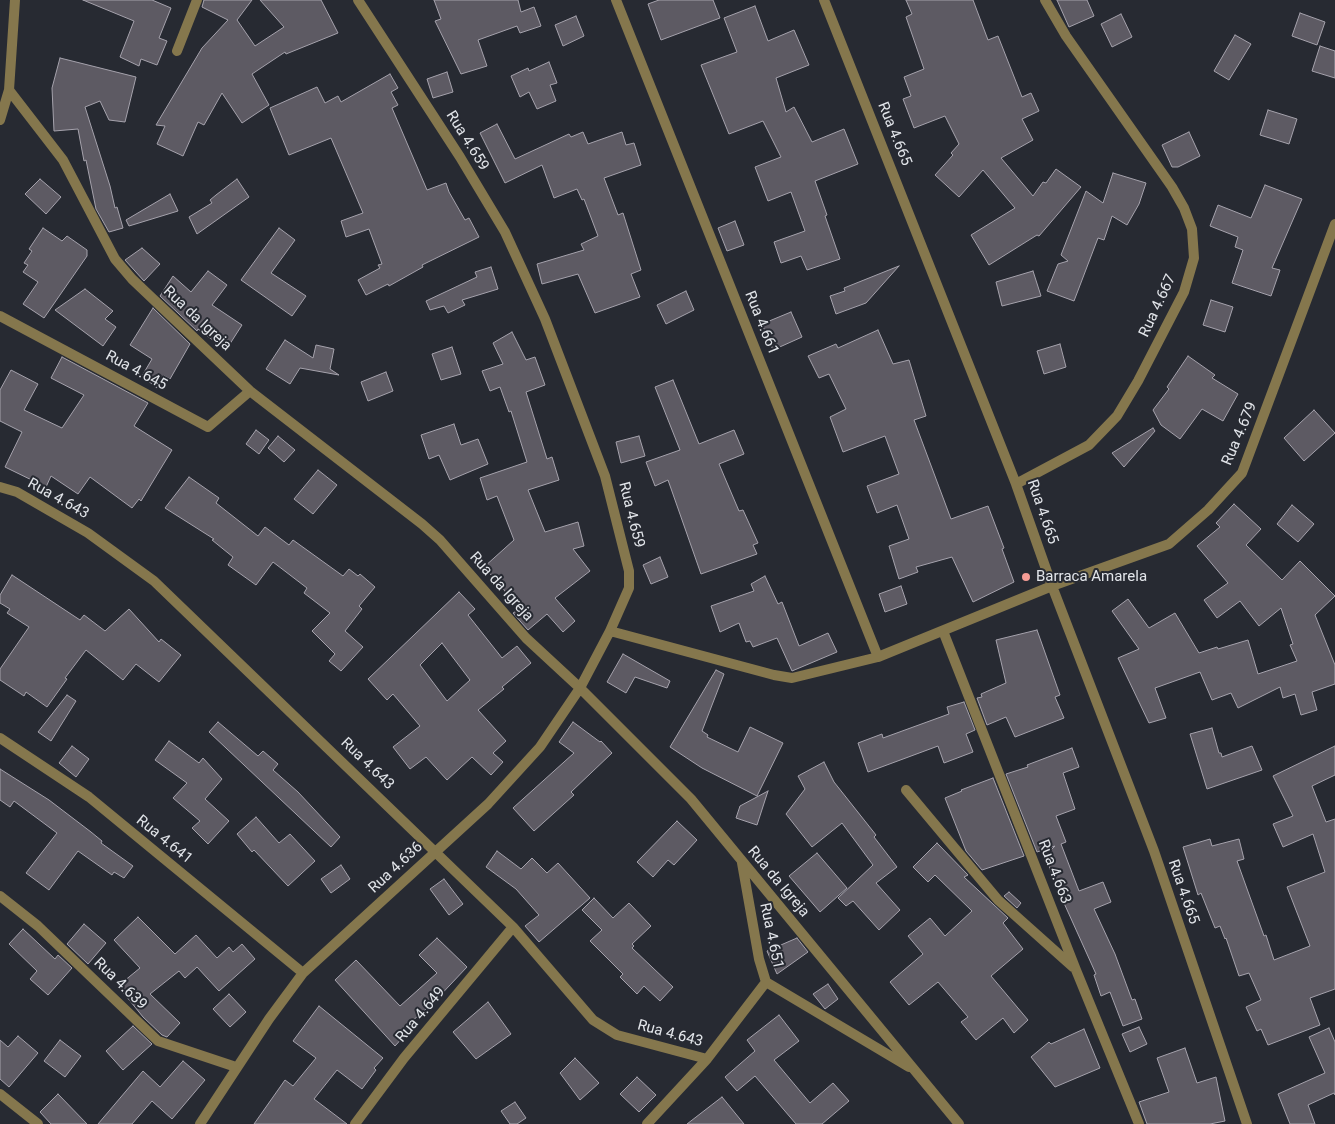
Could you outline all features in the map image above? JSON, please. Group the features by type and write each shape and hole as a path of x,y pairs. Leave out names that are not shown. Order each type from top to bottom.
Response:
{"street":[{"path":"0,120 9,90 15,0"},
{"path":"177,51 197,0"},
{"name":"Rua 4.659","path":"358,0 460,157 505,232 545,319 606,476 629,571 629,588 610,631"},
{"name":"Rua 4.661","path":"616,0 878,657"},
{"name":"Rua 4.665","path":"824,0 1016,484 1052,586 1154,851 1247,1124"},
{"name":"Rua 4.667","path":"1016,484 1089,445 1117,416 1138,381 1184,292 1194,258 1192,229 1184,208 1172,187 1066,36 1045,0"},
{"name":"Rua da Igreja","path":"9,90 64,160 114,259 132,279 250,391 440,540 526,638 580,688 691,799 960,1124"},
{"name":"Rua 4.679","path":"1052,586 1169,544 1208,510 1242,473 1335,224"},
{"name":"Rua 4.645","path":"0,316 208,427 250,391"},
{"name":"Rua 4.643","path":"0,487 16,492 88,533 154,581 513,927 592,1020 617,1035 707,1059"},
{"path":"610,631 774,675 792,678 878,657 1052,586"},
{"name":"Rua 4.636","path":"200,1124 236,1067 303,973 488,804 540,747 580,688 610,631"},
{"name":"Rua 4.663","path":"943,631 1076,970 1139,1124"},
{"name":"Rua 4.641","path":"0,738 89,797 303,973"},
{"path":"906,790 998,900 1076,970"},
{"name":"Rua 4.651","path":"647,1124 707,1059 766,982 759,959 741,861"},
{"name":"Rua 4.639","path":"0,896 38,926 158,1041 236,1067"},
{"name":"Rua 4.649","path":"354,1124 404,1058 513,927"},
{"path":"766,982 916,1071"},
{"path":"0,1094 38,1124"}],"building":[{"path":"83,0 152,0 171,8 159,38 167,41 157,65 141,59 139,66 120,57 134,21"},
{"path":"204,0 252,0 237,20 255,46 284,27 260,0 321,0 338,33 286,54 285,52 252,74 269,105 242,123 222,93 204,125 198,122 183,156 157,144 165,126 156,125 202,48 228,20 202,7"},
{"path":"434,0 518,0 521,12 534,7 541,26 520,33 517,26 478,40 487,66 461,74 435,21 441,19"},
{"path":"659,0 713,0 720,18 661,40 648,4"},
{"path":"906,0 973,0 988,40 998,36 1022,97 1031,93 1039,111 1022,119 1033,140 1001,158 1033,196 1056,169 1081,187 1039,236 1037,235 989,265 971,235 1015,208 983,170 959,197 935,175 953,155 951,153 959,144 945,116 914,128 903,99 911,96 904,77 924,69 906,17 912,14"},
{"path":"1057,0 1087,0 1094,16 1069,27"},
{"path":"755,6 768,41 794,30 809,65 776,78 786,112 794,107 812,142 844,129 858,164 815,181 840,259 807,270 801,256 781,263 774,242 805,231 791,192 768,201 755,167 781,157 763,121 729,134 701,65 737,52 724,18"},
{"path":"1300,13 1325,22 1317,45 1292,36"},
{"path":"1121,14 1132,37 1112,47 1101,24"},
{"path":"576,16 584,36 563,46 555,25"},
{"path":"1235,35 1251,44 1229,80 1214,71"},
{"path":"1320,46 1335,51 1335,78 1312,71"},
{"path":"60,58 136,77 125,122 109,120 100,101 85,107 115,208 117,207 123,228 109,232 96,209 78,129 54,131 52,88"},
{"path":"549,62 557,83 550,85 556,101 537,109 529,92 520,97 511,76 528,68 529,71"},
{"path":"447,72 453,92 433,98 427,79"},
{"path":"390,74 398,88 391,92 398,105 392,108 427,190 446,183 465,220 469,218 479,237 422,265 423,267 389,286 388,284 366,295 358,280 380,268 378,265 382,264 369,229 346,237 341,221 363,213 331,138 289,155 270,108 317,87 325,103 338,96 341,102"},
{"path":"1268,110 1297,119 1289,144 1260,135"},
{"path":"497,124 515,159 569,134 571,137 583,132 588,144 622,132 626,145 634,143 641,165 604,178 618,215 623,213 641,270 631,274 640,297 595,313 578,274 542,284 537,264 584,250 581,244 598,236 584,199 582,200 577,189 554,198 542,165 505,183 480,133"},
{"path":"1189,132 1200,156 1178,167 1172,167 1162,145"},
{"path":"1113,173 1146,183 1139,204 1127,225 1112,216 1104,240 1098,238 1074,301 1047,291 1058,264 1068,261 1061,255 1086,191 1103,203"},
{"path":"40,179 61,197 46,214 25,194"},
{"path":"237,179 249,197 197,234 189,217 212,203 210,200"},
{"path":"1265,185 1302,199 1272,268 1280,270 1271,296 1232,283 1243,250 1235,247 1238,237 1210,226 1218,205 1251,218"},
{"path":"170,194 178,211 129,226 126,220"},
{"path":"735,221 744,245 727,251 718,228"},
{"path":"43,228 62,241 67,236 87,250 87,256 44,318 23,304 38,282 23,272 28,265 24,263 32,251 29,249"},
{"path":"279,228 295,240 271,273 306,296 292,316 241,280"},
{"path":"142,248 160,264 144,281 125,260"},
{"path":"899,266 866,303 836,314 830,296 845,291 844,288"},
{"path":"491,267 498,289 462,300 465,305 448,313 444,306 430,310 426,301 477,277 475,272"},
{"path":"208,271 227,285 212,305 242,325 226,350 198,329 197,331 160,296 173,276 191,292"},
{"path":"1033,271 1041,296 1002,306 996,282"},
{"path":"85,289 113,311 105,319 116,327 103,346 55,310"},
{"path":"686,291 694,310 666,324 657,305"},
{"path":"1211,300 1233,307 1225,332 1203,325"},
{"path":"153,308 190,344 170,379 164,376 157,388 142,376 152,359 130,345"},
{"path":"791,312 802,337 773,350 762,324"},
{"path":"878,330 893,364 909,360 926,416 914,420 951,519 988,506 1004,548 1002,549 1014,582 973,602 952,557 916,567 918,572 899,579 889,546 909,539 897,505 877,513 867,486 899,474 885,436 843,452 830,417 846,409 829,374 819,378 808,356 836,344 838,348"},
{"path":"512,332 526,360 535,357 545,385 526,392 547,459 552,457 559,480 528,490 545,532 578,522 584,546 573,549 590,571 555,598 575,621 563,632 547,614 528,630 513,613 518,610 502,587 484,567 514,540 497,496 487,500 480,478 527,462 511,411 509,412 500,387 490,391 482,371 503,364 493,343"},
{"path":"285,340 313,358 316,345 334,349 330,369 339,375 300,368 290,384 266,369"},
{"path":"1060,344 1066,367 1044,374 1037,351"},
{"path":"452,347 461,374 441,380 432,354"},
{"path":"1188,356 1215,375 1212,378 1238,394 1223,421 1202,409 1180,439 1161,425 1153,410 1169,389 1167,387"},
{"path":"62,357 148,403 134,426 172,450 141,501 139,499 132,508 90,477 78,494 51,476 46,487 5,467 22,432 0,421 0,390 11,370 38,384 24,410 62,428 84,395 51,378"},
{"path":"386,372 393,391 368,401 361,382"},
{"path":"673,380 699,444 734,430 744,454 719,464 739,511 743,510 758,543 753,545 757,554 701,574 668,480 655,486 646,462 680,450 655,387"},
{"path":"1314,410 1335,433 1304,461 1284,438"},
{"path":"454,424 461,445 478,439 488,464 450,480 439,455 429,459 421,435"},
{"path":"1153,428 1155,431 1124,467 1112,453"},
{"path":"256,430 269,440 259,454 246,444"},
{"path":"278,436 295,450 284,462 268,448"},
{"path":"639,436 645,456 621,463 616,442"},
{"path":"318,470 337,485 313,514 294,499"},
{"path":"189,477 219,498 216,503 258,536 265,527 289,545 293,540 343,576 349,569 358,576 360,574 375,587 359,606 362,609 345,631 363,647 341,671 329,661 335,654 312,631 330,613 304,593 307,588 273,562 256,585 228,565 233,557 212,540 214,539 165,508"},
{"path":"1234,504 1261,529 1246,545 1282,580 1300,561 1335,596 1315,615 1335,665 1335,684 1312,692 1317,710 1301,715 1295,694 1283,698 1280,687 1238,708 1231,693 1212,700 1200,672 1155,688 1166,718 1149,723 1118,658 1139,649 1112,611 1128,599 1149,628 1175,613 1199,653 1248,640 1258,674 1297,661 1290,645 1293,644 1281,608 1259,626 1240,601 1217,618 1204,600 1228,583 1197,546 1220,527 1216,523"},
{"path":"1292,505 1314,524 1298,542 1277,524"},
{"path":"660,557 668,577 651,584 643,565"},
{"path":"12,575 80,620 84,615 105,631 129,609 159,642 161,639 181,655 159,682 136,664 123,680 86,650 65,678 67,679 47,707 26,692 24,696 0,680 0,669 29,627 7,613 10,609 0,603 0,595"},
{"path":"765,576 778,604 782,602 799,646 828,633 837,652 792,671 777,638 753,647 750,641 746,642 739,623 720,632 711,606 754,591 751,584"},
{"path":"901,586 907,604 885,612 879,594"},
{"path":"459,592 475,609 468,615 502,658 517,646 531,663 502,687 504,689 478,710 506,741 493,753 503,762 491,775 472,757 447,780 426,757 410,769 393,747 420,726 393,694 387,700 368,679","holes":["442,643 470,680 447,701 420,665"]},
{"path":"1037,630 1060,695 1055,697 1064,718 1015,737 1006,717 987,725 977,698 982,697 981,694 1006,683 996,640"},
{"path":"623,654 670,681 667,688 635,677 626,693 607,682"},
{"path":"716,670 724,674 702,731 708,735 707,737 738,752 750,727 783,743 757,796 702,768 670,747"},
{"path":"67,695 76,701 51,741 38,732"},
{"path":"964,702 975,730 966,734 973,752 944,763 938,746 868,772 858,743 882,734 883,738 949,714 947,707"},
{"path":"218,722 258,756 263,751 278,764 273,770 298,792 340,837 331,847 209,732"},
{"path":"573,722 601,741 612,753 571,792 574,795 534,831 513,808 574,753 559,742"},
{"path":"1212,728 1219,753 1221,753 1222,757 1252,746 1262,770 1207,789 1190,734"},
{"path":"169,741 199,763 203,758 222,779 205,799 229,821 208,844 192,828 200,821 173,798 187,783 155,760"},
{"path":"72,746 89,759 76,777 59,763"},
{"path":"1335,746 1335,775 1312,786 1326,822 1335,819 1335,989 1310,998 1320,1025 1268,1045 1261,1029 1257,1031 1246,1007 1261,1000 1249,973 1239,976 1220,926 1215,928 1201,893 1198,895 1183,847 1210,839 1212,846 1239,839 1244,859 1237,861 1274,960 1310,946 1287,887 1325,872 1313,834 1283,847 1273,824 1293,816 1273,776"},
{"path":"1072,748 1079,767 1063,773 1075,809 1056,816 1066,842 1061,844 1079,891 1103,882 1111,902 1094,909 1115,954 1132,1000 1135,999 1142,1019 1123,1026 1110,992 1101,996 1094,975 1096,974 1045,856 1055,846 1037,852 1006,774 1028,767 1027,765"},
{"path":"824,762 834,782 876,835 874,837 897,867 876,883 900,910 879,930 853,901 846,906 838,898 873,865 842,823 812,847 786,814 805,789 798,776"},
{"path":"0,769 49,800 102,841 101,843 133,866 124,878 114,872 112,875 78,851 49,890 26,873 57,833 14,801 10,807 0,800"},
{"path":"993,778 1024,856 982,870 966,851 945,798"},
{"path":"768,791 757,825 736,818 740,806"},
{"path":"256,817 279,843 290,834 315,861 288,886 254,850 252,852 237,834"},
{"path":"677,821 697,840 674,865 668,860 653,877 637,862"},
{"path":"937,843 968,875 964,877 1008,918 1003,923 1023,949 991,976 1028,1020 1014,1033 1003,1018 976,1040 961,1022 968,1017 938,982 909,1005 890,982 923,954 908,936 930,918 945,936 972,911 935,875 928,882 913,867"},
{"path":"497,851 521,869 532,858 547,873 558,863 590,898 539,942 525,926 539,915 516,889 486,867"},
{"path":"817,853 847,888 820,912 789,876"},
{"path":"341,865 350,879 331,893 321,879"},
{"path":"444,879 463,904 449,915 430,889"},
{"path":"1009,892 1021,903 1017,908 1004,896"},
{"path":"594,898 613,918 629,903 651,926 632,944 634,946 632,948 673,987 660,1001 644,986 637,994 620,977 623,974 590,941 602,930 582,910"},
{"path":"138,917 175,954 196,935 217,958 229,947 233,952 242,944 255,959 219,991 197,967 185,978 179,971 150,994 180,1023 167,1037 162,1035 143,1017 118,986 140,968 114,940"},
{"path":"84,924 106,943 88,964 67,944"},
{"path":"23,929 55,959 58,955 72,968 48,995 30,979 37,971 9,944"},
{"path":"437,938 467,967 433,1003 411,1022 414,1025 395,1046 335,980 356,960 400,1006 437,973 419,955"},
{"path":"797,938 808,952 777,974 767,951"},
{"path":"828,984 838,999 825,1009 813,994"},
{"path":"229,994 246,1012 230,1027 213,1009"},
{"path":"488,1002 511,1034 476,1059 453,1032"},
{"path":"319,1006 383,1058 374,1068 376,1070 362,1089 337,1070 314,1099 347,1124 254,1124 285,1080 293,1086 316,1058 293,1041"},
{"path":"779,1015 799,1041 774,1060 810,1103 833,1083 849,1101 822,1124 796,1124 755,1076 737,1091 725,1077 755,1051 747,1040"},
{"path":"133,1026 152,1044 123,1070 106,1051"},
{"path":"1139,1027 1147,1044 1130,1052 1122,1034"},
{"path":"1329,1028 1335,1042 1335,1095 1334,1093 1308,1105 1315,1124 1290,1124 1278,1094 1325,1073 1309,1037"},
{"path":"1084,1029 1100,1068 1055,1087 1031,1057 1049,1042 1051,1044"},
{"path":"18,1036 38,1053 9,1087 0,1079 0,1040 8,1047"},
{"path":"60,1040 81,1056 65,1077 44,1061"},
{"path":"1185,1048 1197,1083 1216,1077 1225,1121 1210,1124 1147,1124 1139,1102 1169,1092 1157,1058"},
{"path":"575,1058 599,1083 580,1100 560,1073"},
{"path":"183,1061 205,1080 172,1119 152,1101 132,1124 98,1124 143,1071 160,1087"},
{"path":"637,1077 656,1095 639,1112 620,1094"},
{"path":"58,1094 87,1124 51,1124 40,1112"},
{"path":"722,1097 744,1124 687,1124"},
{"path":"515,1102 526,1118 517,1124 510,1124 501,1111"}],"place":[{"name":"Barraca Amarela","path":"1026,577"}]}
